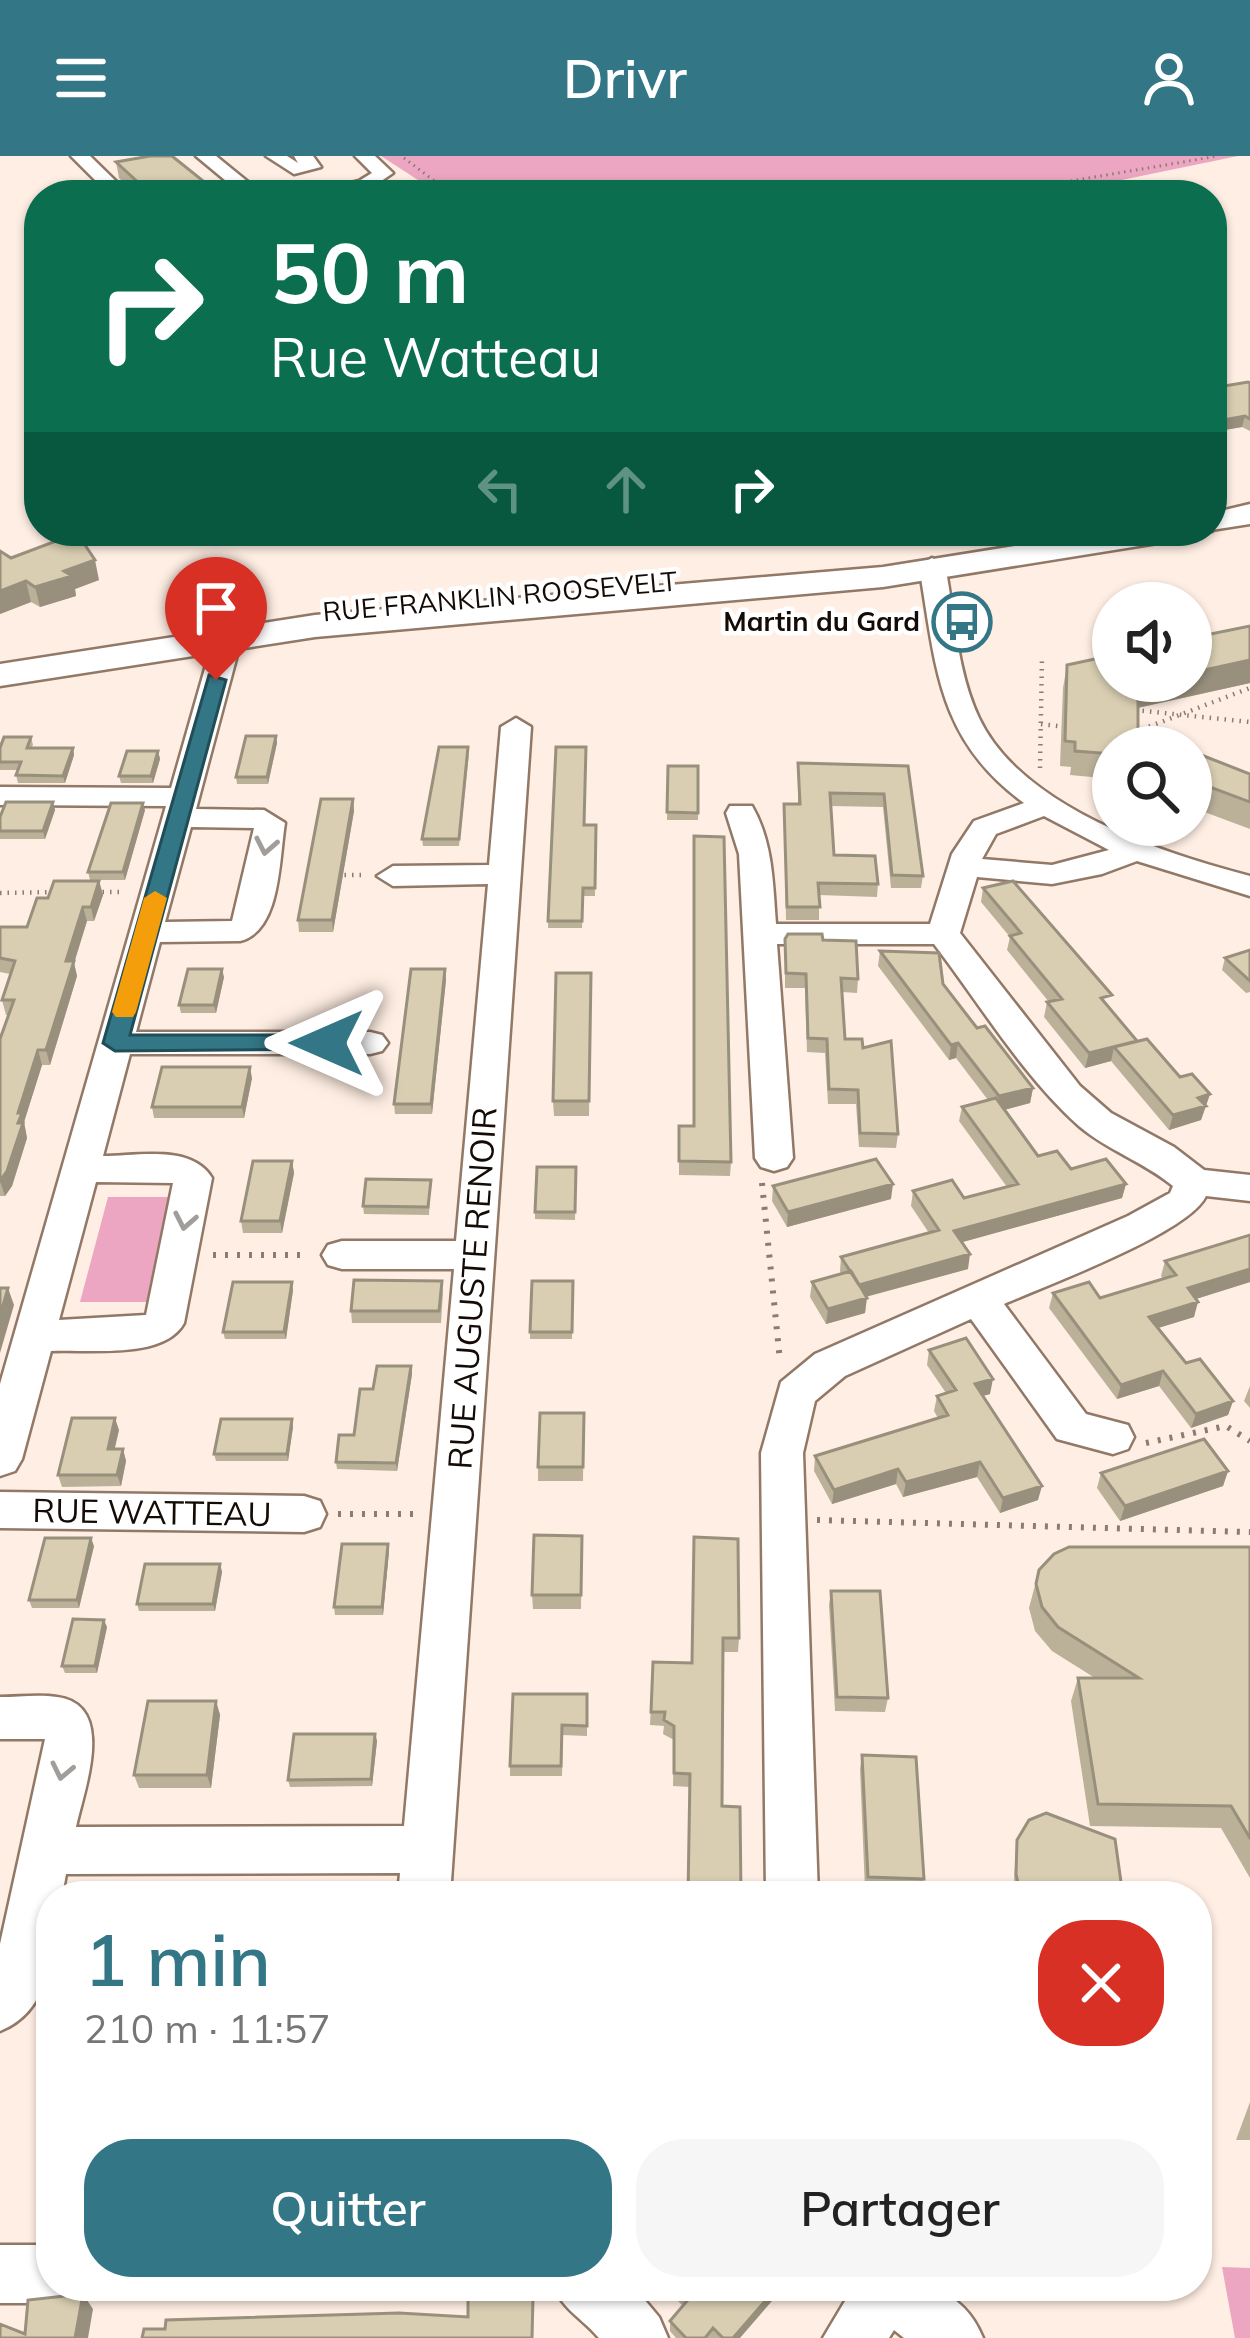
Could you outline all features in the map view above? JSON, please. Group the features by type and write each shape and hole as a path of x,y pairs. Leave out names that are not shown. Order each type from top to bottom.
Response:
{"main road":[{"name":"RUE FRANKLIN ROOSEVELT","path":"0,675 226,633 883,577 932,566 1091,546"}],"street":[{"path":"80,156 105,180"},
{"path":"205,156 236,180"},
{"path":"275,156 294,170 312,167 303,156"},
{"path":"364,156 382,167 381,178 373,180"},
{"path":"932,566 965,722 991,755 1042,803 1135,850 1250,886"},
{"name":"RUE WATTEAU","path":"0,1460 7,1411 34,1336 226,633"},
{"name":"RUE AUGUSTE RENOIR","path":"45,1851 426,1872 516,727"},
{"path":"0,796 181,808 264,819 271,824 251,922 240,931 146,932"},
{"path":"943,934 965,865 985,828 1042,803"},
{"path":"741,813 755,854 774,1158"},
{"path":"965,865 1054,878 1092,870 1135,850"},
{"path":"393,875 504,874"},
{"path":"758,934 943,934"},
{"path":"943,934 1067,1094 1098,1122 1161,1156 1194,1183 1250,1188"},
{"path":"115,1043 370,1043"},
{"path":"34,1336 149,1331 164,1323 194,1178 180,1169 81,1169"},
{"path":"792,1881 782,1453 796,1393 830,1365 1159,1217 1185,1202 1194,1183"},
{"path":"342,1255 474,1255"},
{"path":"980,1301 1072,1427 1113,1437"},
{"name":"RUE WATTEAU","path":"0,1510 304,1514"},
{"path":"0,1718 59,1718 71,1733 39,1881"},
{"path":"0,2005 17,1987 36,1895"},
{"path":"0,2274 36,2274"},
{"path":"606,2301 638,2338"},
{"path":"853,2338 877,2301"},
{"path":"904,2301 953,2338"}],"path":[{"path":"401,156 433,180"},
{"path":"1076,180 1218,156"},
{"path":"1042,657 1042,803"},
{"path":"1149,726 1250,688"},
{"path":"1136,709 1250,722"},
{"path":"1041,724 1088,728"},
{"path":"327,875 393,875"},
{"path":"0,892 67,892"},
{"path":"90,892 157,892"},
{"path":"774,1158 762,1182 781,1371 796,1393"},
{"path":"178,1255 342,1255"},
{"path":"1113,1437 1153,1444 1226,1426 1250,1441"},
{"path":"304,1514 454,1514"},
{"path":"783,1519 1250,1532"}],"shaded area":[{"path":"381,156 1238,156 1122,180 418,180"},
{"path":"108,1197 178,1197 153,1302 80,1302"},
{"path":"1222,2267 1250,2268 1250,2338 1235,2338"}],"building":[{"path":"172,156 202,180 136,180 116,162"},
{"path":"1250,383 1250,419 1227,419 1227,386"},
{"path":"43,546 86,546 95,560 64,571 72,576 35,587 26,581 0,591 0,551 11,558"},
{"path":"1250,626 1250,660 1212,668 1212,634"},
{"path":"1092,660 1092,702 1138,702 1138,726 1092,726 1092,752 1075,751 1075,742 1065,741 1067,665"},
{"path":"246,736 276,736 267,777 236,777"},
{"path":"4,737 31,737 27,748 73,748 63,776 16,775 21,762 0,762"},
{"path":"439,747 468,747 459,839 422,839"},
{"path":"556,747 586,747 584,825 596,825 595,888 583,888 582,921 548,921"},
{"path":"127,751 158,751 151,776 119,776"},
{"path":"1212,759 1250,774 1250,802 1212,788"},
{"path":"798,763 908,766 923,876 892,875 884,794 830,793 834,855 875,856 878,884 818,883 820,907 787,907 784,804 800,804"},
{"path":"668,766 698,766 698,813 667,812"},
{"path":"321,799 353,799 332,920 298,920"},
{"path":"6,802 53,802 43,831 0,831"},
{"path":"111,803 143,803 123,872 88,872"},
{"path":"694,836 724,837 731,1162 679,1161 679,1126 694,1126"},
{"path":"54,881 99,881 91,907 83,907 66,961 74,961 46,1050 38,1050 18,1113 22,1113 18,1123 23,1123 0,1181 0,1039 14,1000 2,1000 15,961 0,958 0,927 27,927 37,898 48,898"},
{"path":"1013,881 1112,995 1101,998 1137,1041 1089,1053 1047,1002 1062,999 1010,936 1021,933 983,888"},
{"path":"788,934 856,941 858,979 841,978 845,1039 862,1039 863,1048 891,1041 898,1134 860,1133 858,1090 829,1089 827,1039 808,1038 806,974 786,973"},
{"path":"1250,950 1250,981 1225,958"},
{"path":"880,951 939,953 943,984 977,1028 985,1026 1033,1088 999,1096 958,1043 951,1045"},
{"path":"188,969 222,969 214,1005 179,1005"},
{"path":"411,969 445,969 431,1104 394,1104"},
{"path":"556,973 591,973 589,1101 553,1101"},
{"path":"1147,1039 1180,1077 1192,1074 1210,1094 1198,1098 1206,1106 1173,1115 1114,1047"},
{"path":"162,1067 250,1067 242,1107 152,1107"},
{"path":"996,1098 1038,1156 1057,1151 1071,1169 1106,1159 1126,1184 954,1231 970,1254 859,1285 841,1257 939,1230 913,1191 952,1180 964,1198 1018,1184 962,1107"},
{"path":"876,1159 893,1184 788,1212 773,1186"},
{"path":"253,1161 292,1161 280,1221 241,1221"},
{"path":"537,1167 576,1167 575,1212 535,1212"},
{"path":"366,1179 431,1180 428,1207 363,1206"},
{"path":"1250,1235 1250,1269 1188,1288 1198,1302 1149,1317 1186,1363 1200,1359 1233,1401 1196,1414 1163,1371 1121,1385 1053,1293 1089,1282 1100,1298 1176,1275 1165,1261"},
{"path":"851,1271 867,1298 828,1309 812,1282"},
{"path":"354,1280 442,1281 439,1311 351,1311"},
{"path":"532,1281 573,1281 572,1332 530,1332"},
{"path":"233,1282 292,1282 284,1332 223,1332"},
{"path":"0,1288 8,1288 0,1316"},
{"path":"966,1338 993,1379 975,1384 1042,1486 1003,1498 980,1462 906,1482 898,1469 834,1490 815,1456 948,1415 937,1396 956,1390 929,1350"},
{"path":"377,1366 411,1366 396,1463 336,1462 339,1435 354,1435 360,1389 373,1389"},
{"path":"540,1413 584,1413 583,1467 538,1467"},
{"path":"72,1418 115,1418 108,1449 123,1449 117,1475 58,1475"},
{"path":"221,1419 292,1419 287,1454 214,1454"},
{"path":"1204,1439 1228,1471 1125,1506 1101,1473"},
{"path":"534,1535 582,1536 581,1595 532,1595"},
{"path":"694,1537 738,1539 739,1638 723,1638 722,1806 740,1807 741,1881 688,1881 690,1774 674,1773 674,1726 664,1720 665,1712 651,1712 653,1662 692,1663"},
{"path":"45,1538 91,1538 77,1600 29,1600"},
{"path":"342,1544 388,1544 382,1607 334,1607"},
{"path":"1069,1547 1250,1547 1250,1838 1231,1806 1098,1804 1078,1678 1139,1678 1058,1627 1042,1607 1036,1584 1039,1570"},
{"path":"145,1564 220,1564 213,1604 137,1604"},
{"path":"831,1591 880,1591 888,1698 837,1697"},
{"path":"73,1619 104,1620 95,1666 62,1666"},
{"path":"513,1694 587,1694 587,1726 562,1725 561,1766 510,1766"},
{"path":"148,1701 216,1701 207,1775 134,1775"},
{"path":"294,1734 375,1734 371,1779 288,1780"},
{"path":"862,1755 916,1757 924,1879 868,1877"},
{"path":"1046,1813 1115,1839 1121,1881 1018,1881 1017,1840 1029,1820"},
{"path":"28,2300 82,2301 75,2338 0,2338 0,2324 25,2334"},
{"path":"468,2301 533,2301 532,2338 142,2338 144,2329 165,2329 166,2320 399,2313 468,2317"},
{"path":"687,2301 765,2301 733,2338 723,2338 713,2328 705,2338 686,2338 670,2321"}],"slow traffic":[{"path":"124,1012 155,898"}],"place":[{"name":"Martin du Gard","path":"962,622"}],"route":[{"path":"216,680 115,1043 327,1043"}]}
